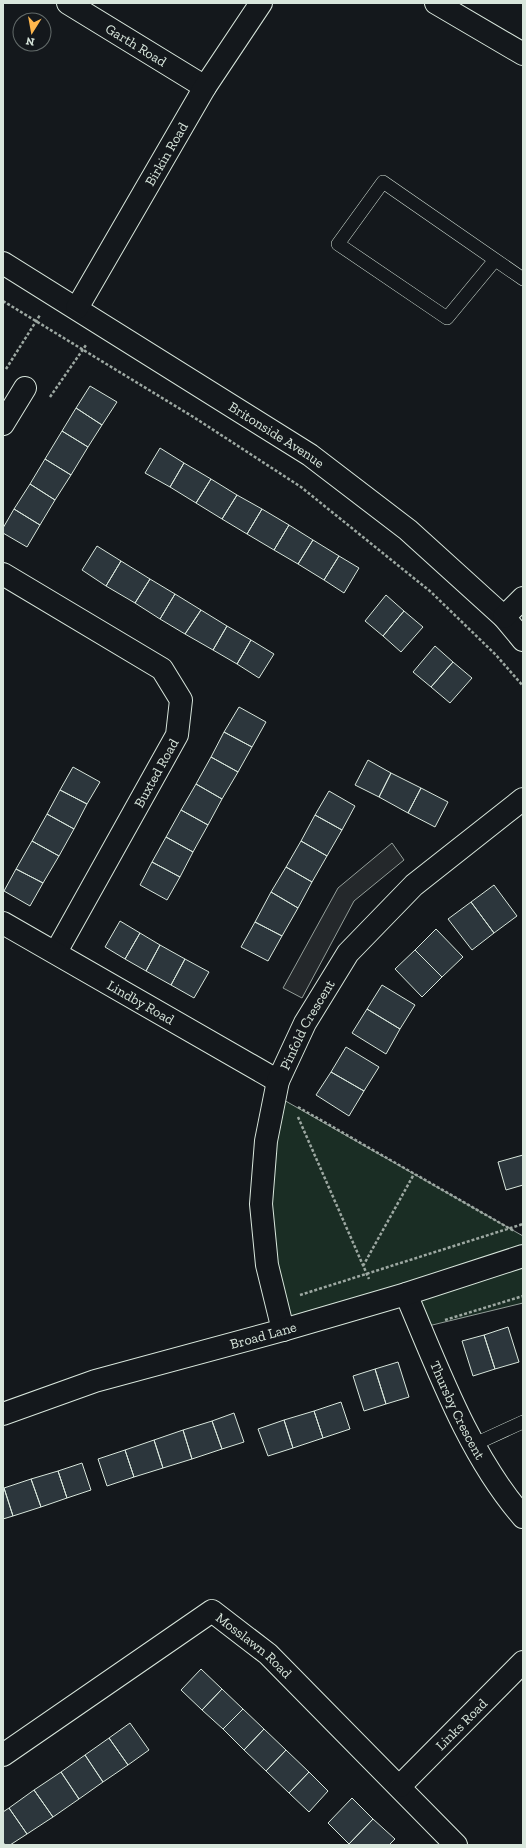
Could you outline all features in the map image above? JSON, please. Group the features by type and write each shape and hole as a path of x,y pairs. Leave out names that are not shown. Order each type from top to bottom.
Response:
{"street":[{"name":"Garth Road","path":"68,3 205,87"},
{"name":"Birkin Road","path":"78,308 205,87 261,3"},
{"path":"436,3 523,54"},
{"name":"Britonside Avenue","path":"3,263 78,308 310,455 408,530 504,617 523,640"},
{"path":"3,424 25,388"},
{"name":"Buxted Road","path":"3,574 162,669 181,700 177,735 56,952"},
{"path":"504,617 523,598"},
{"name":"Pinfold Crescent","path":"284,1330 267,1265 261,1204 266,1141 305,1023 348,953 414,886 523,799"},
{"name":"Lindby Road","path":"3,923 56,952 282,1094"},
{"name":"Broad Lane","path":"3,1414 95,1381 284,1330 406,1294 523,1256"},
{"name":"Thursby Crescent","path":"406,1294 458,1416 504,1495 523,1517"},
{"name":"Mosslawn Road","path":"3,1755 212,1611 268,1654 400,1786 456,1845"},
{"name":"Links Road","path":"400,1786 523,1662"}],"lane":[{"path":"495,260 447,318 338,244 383,182 523,279"},
{"path":"475,1444 523,1422"}],"path":[{"path":"3,374 53,293"},
{"path":"3,301 195,418 301,487 431,592 496,655 523,686"},
{"path":"25,388 47,401 101,323"},
{"path":"282,1094 414,1174 518,1234"},
{"path":"282,1094 379,1302"},
{"path":"363,1266 414,1174"},
{"path":"276,1302 523,1224"},
{"path":"420,1328 523,1296"}],"green space":[{"path":"275,1095 523,1236 523,1303 420,1328 406,1294 283,1330 261,1204"}],"shaded area":[{"path":"392,843 404,860 354,901 302,998 283,988 338,888"}],"building":[{"path":"90,386 117,402 102,425 76,408"},
{"path":"76,408 102,425 88,447 62,431"},
{"path":"62,431 88,447 71,475 45,459"},
{"path":"160,448 184,463 170,487 145,473"},
{"path":"45,459 71,475 55,500 30,484"},
{"path":"184,463 211,479 196,503 170,487"},
{"path":"211,479 237,495 222,519 196,503"},
{"path":"30,484 55,500 40,525 14,509"},
{"path":"237,495 262,509 247,534 222,519"},
{"path":"14,509 40,525 27,547 3,533 3,528"},
{"path":"262,509 289,525 274,550 247,534"},
{"path":"289,525 313,540 298,564 274,550"},
{"path":"313,540 339,556 324,580 298,564"},
{"path":"97,546 121,561 106,586 82,570"},
{"path":"339,556 359,568 344,593 324,580"},
{"path":"121,561 150,579 135,603 106,586"},
{"path":"150,579 175,594 160,619 135,603"},
{"path":"175,594 201,610 185,634 160,619"},
{"path":"386,595 404,611 383,636 365,621"},
{"path":"201,610 227,626 213,650 185,634"},
{"path":"404,611 423,627 401,652 383,636"},
{"path":"227,626 251,640 237,664 213,650"},
{"path":"251,640 274,654 259,678 237,664"},
{"path":"435,646 453,662 431,687 413,672"},
{"path":"453,662 472,678 450,703 431,687"},
{"path":"239,707 266,722 252,747 224,732"},
{"path":"224,732 252,747 238,772 211,757"},
{"path":"211,757 238,772 222,799 196,784"},
{"path":"368,760 391,773 379,797 355,785"},
{"path":"73,767 100,782 87,804 60,790"},
{"path":"391,773 421,788 408,813 379,797"},
{"path":"196,784 222,799 208,825 181,810"},
{"path":"421,788 448,802 435,827 408,813"},
{"path":"60,790 87,804 74,829 47,814"},
{"path":"329,791 355,806 342,830 315,815"},
{"path":"181,810 208,825 193,852 166,837"},
{"path":"47,814 74,829 59,856 32,841"},
{"path":"315,815 342,830 327,856 301,841"},
{"path":"166,837 193,852 180,877 152,862"},
{"path":"32,841 59,856 43,883 16,869"},
{"path":"301,841 327,856 312,882 286,867"},
{"path":"152,862 180,877 167,900 140,885"},
{"path":"286,867 312,882 298,908 271,892"},
{"path":"16,869 43,883 30,906 4,891"},
{"path":"494,885 517,916 494,933 471,902"},
{"path":"271,892 298,908 282,936 255,922"},
{"path":"471,902 494,933 472,950 448,919"},
{"path":"120,921 140,933 125,959 105,947"},
{"path":"255,922 282,936 268,961 241,947"},
{"path":"436,929 463,957 442,977 415,950"},
{"path":"140,933 160,945 146,971 125,959"},
{"path":"160,945 185,959 171,985 146,971"},
{"path":"415,950 442,977 422,997 395,969"},
{"path":"185,959 209,972 194,998 171,985"},
{"path":"382,985 415,1005 400,1029 367,1009"},
{"path":"367,1009 400,1029 386,1054 352,1033"},
{"path":"346,1047 379,1067 364,1091 331,1072"},
{"path":"331,1072 364,1091 349,1116 316,1095"},
{"path":"523,1155 523,1185 506,1190 498,1162"},
{"path":"508,1327 519,1362 495,1369 484,1335"},
{"path":"484,1335 495,1369 473,1376 462,1341"},
{"path":"398,1362 409,1397 386,1404 375,1369"},
{"path":"375,1369 386,1404 364,1411 353,1376"},
{"path":"341,1402 350,1429 323,1438 314,1411"},
{"path":"314,1411 323,1438 293,1448 284,1420"},
{"path":"234,1413 244,1442 222,1449 212,1421"},
{"path":"284,1420 293,1448 268,1456 258,1429"},
{"path":"212,1421 222,1449 192,1459 183,1430"},
{"path":"183,1430 192,1459 163,1468 154,1440"},
{"path":"154,1440 163,1468 134,1477 125,1450"},
{"path":"125,1450 134,1477 107,1486 98,1459"},
{"path":"82,1463 91,1490 67,1498 58,1471"},
{"path":"58,1471 67,1498 41,1507 31,1479"},
{"path":"31,1479 41,1507 13,1516 4,1488"},
{"path":"4,1488 13,1516 3,1519 3,1489"},
{"path":"201,1669 222,1689 202,1710 181,1690"},
{"path":"222,1689 243,1709 223,1729 202,1710"},
{"path":"243,1709 264,1729 244,1750 223,1729"},
{"path":"130,1723 149,1750 128,1765 109,1738"},
{"path":"264,1729 286,1750 266,1771 244,1750"},
{"path":"109,1738 128,1765 103,1782 85,1755"},
{"path":"286,1750 309,1772 289,1793 266,1771"},
{"path":"85,1755 103,1782 79,1799 61,1772"},
{"path":"61,1772 79,1799 53,1817 34,1790"},
{"path":"309,1772 328,1791 309,1812 289,1793"},
{"path":"34,1790 53,1817 27,1834 9,1808"},
{"path":"352,1798 373,1819 349,1844 328,1823"},
{"path":"9,1808 27,1834 10,1845 5,1845 3,1842 3,1812"},
{"path":"373,1819 395,1839 389,1845 350,1845 349,1844"}]}
